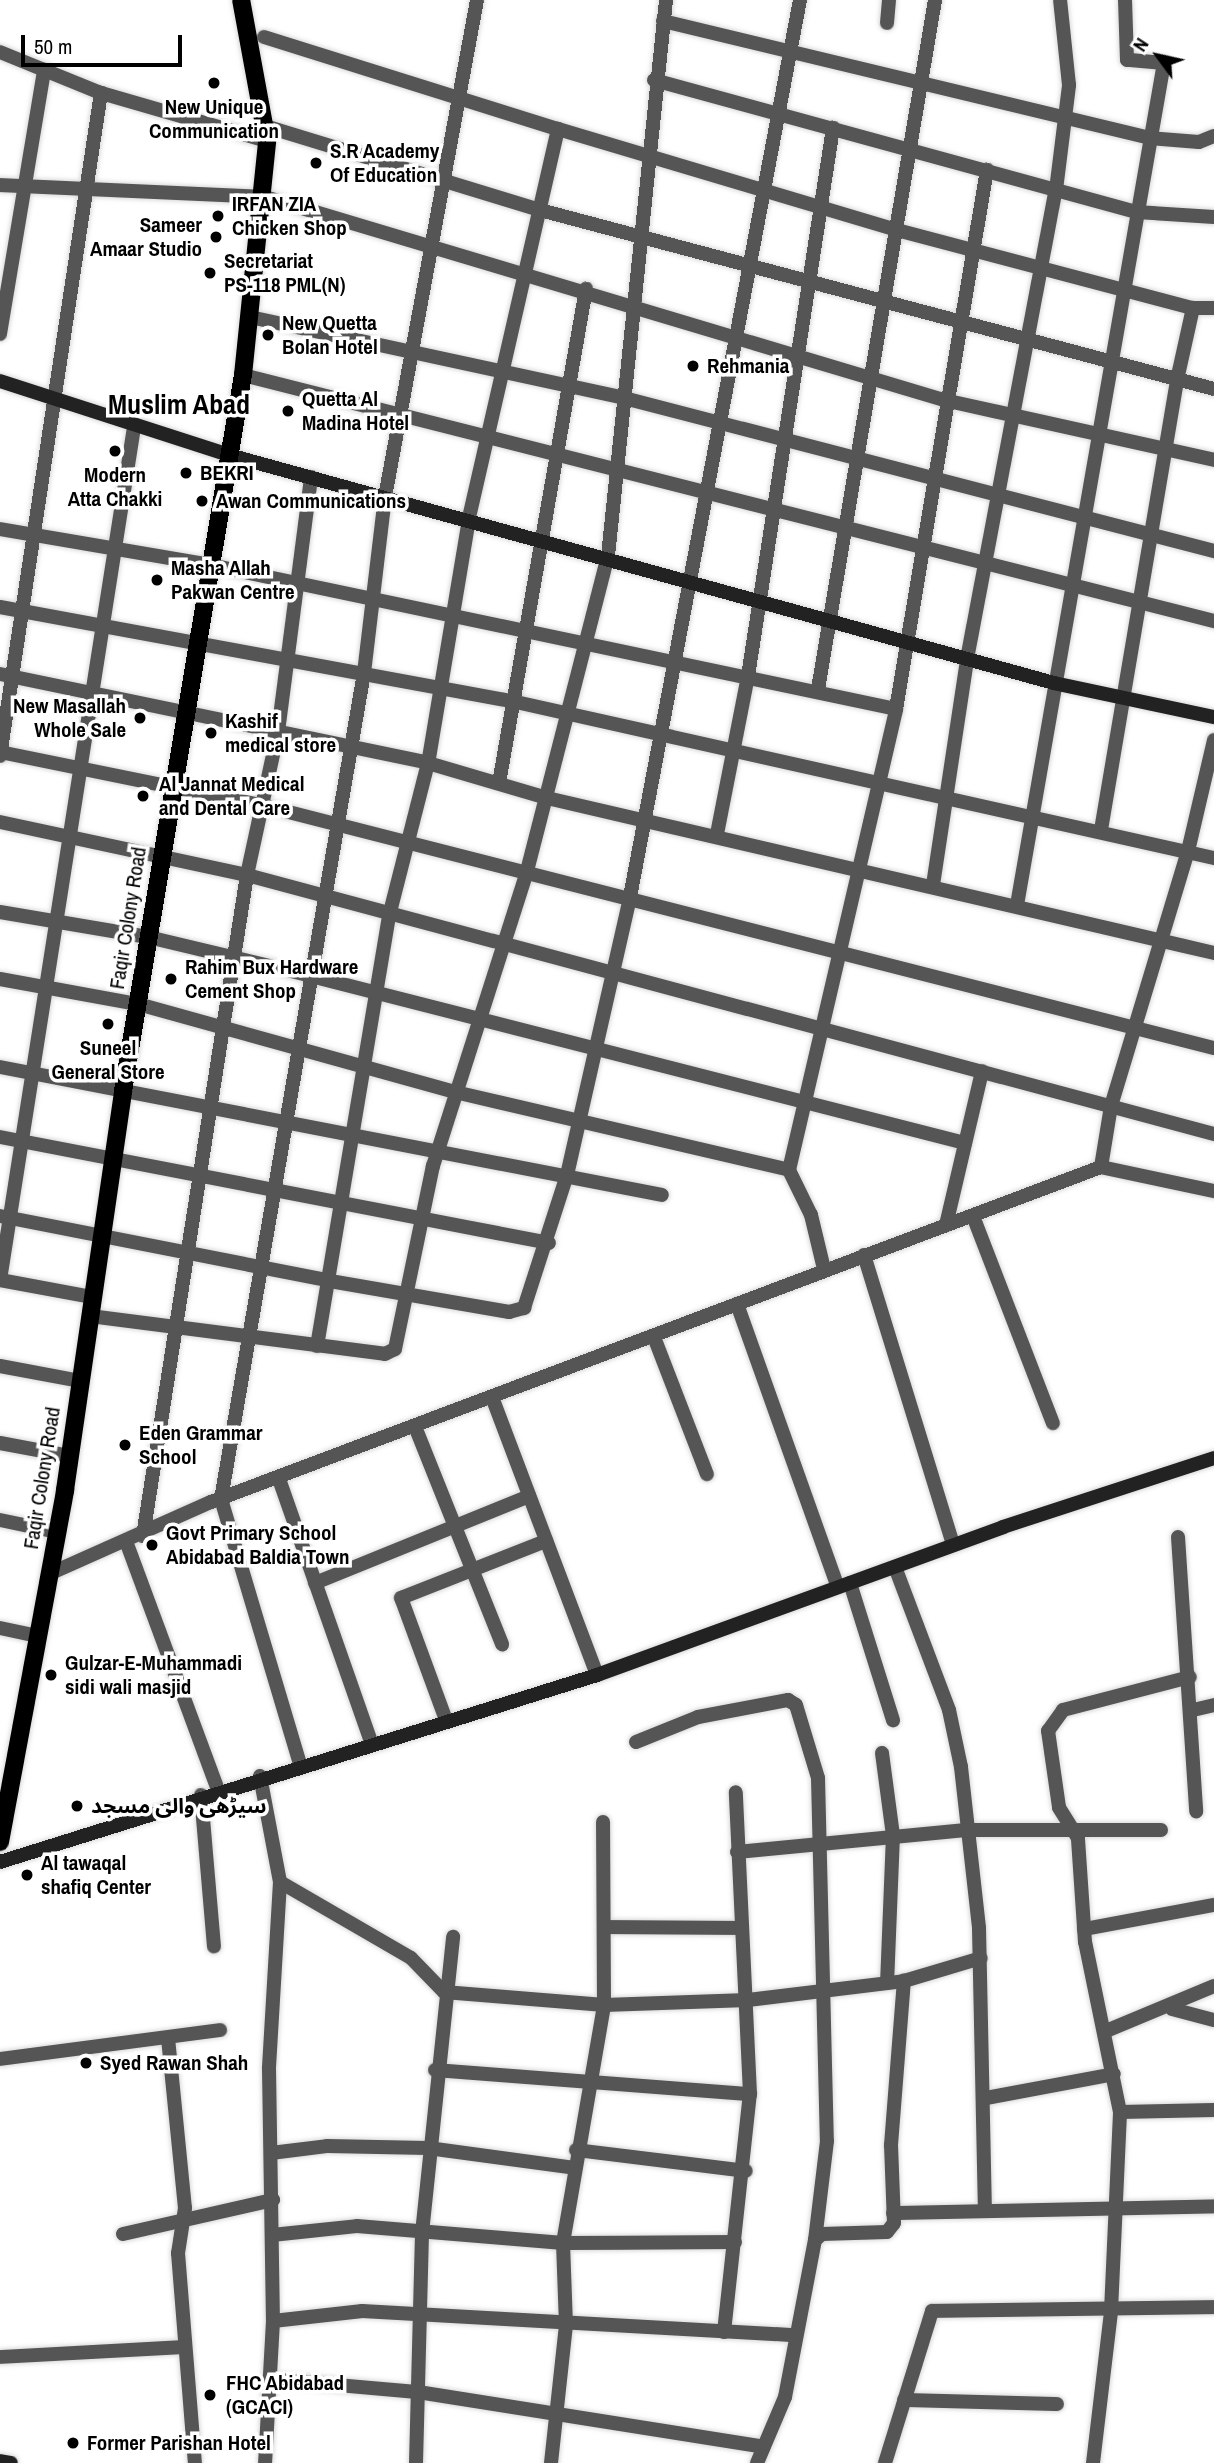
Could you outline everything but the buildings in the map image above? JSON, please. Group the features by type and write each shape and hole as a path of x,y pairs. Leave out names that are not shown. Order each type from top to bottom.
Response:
{"main road":[{"name":"Faqir Colony Road","path":"0,1842 57,1532 123,1091 243,375 265,197 266,134 241,0"},
{"path":"0,381 134,427 229,455 608,556 1054,683 1126,696 1214,717"},
{"path":"0,1862 260,1776 597,1675 953,1545 1214,1458"},
{"path":"0,2461 11,2463"}],"street":[{"path":"300,1764 221,1499 307,975 364,674 385,497 477,0"},
{"path":"90,1316 317,1346 392,1353 408,1293 437,1152 499,946 527,871 608,556 654,80 666,0"},
{"path":"5,1217 189,1251 330,1281 519,1311 549,1243 581,1119 630,897 717,422 781,114 800,0"},
{"path":"887,23 889,0"},
{"path":"818,690 833,619 935,0"},
{"path":"933,885 967,659 1056,190 1069,85 1060,0"},
{"path":"1017,905 1029,817 1054,683 1080,517 1099,437 1122,289 1164,63 1127,60 1125,0"},
{"path":"663,20 1150,138 1199,142 1214,136"},
{"path":"264,37 458,102 897,230 1194,308 1214,308"},
{"path":"0,52 101,93 443,181 540,211 1214,389"},
{"path":"0,334 44,70"},
{"path":"654,80 1136,212 1214,218"},
{"path":"101,93 58,400 36,535 23,611 6,675 0,753 265,806 840,950 1214,1048"},
{"path":"717,834 748,676 758,599 787,439 796,354 833,128"},
{"path":"317,1346 345,1202 389,916 410,843 428,763 469,519 558,129"},
{"path":"824,1269 811,1215 789,1170 897,709 944,400 987,170"},
{"path":"0,185 265,197 526,271 944,400 1099,437 1214,460"},
{"path":"499,783 516,702 538,538 586,289"},
{"path":"1101,830 1153,538 1177,380 1194,308"},
{"path":"250,317 624,398 933,476 1153,538 1214,551"},
{"path":"243,375 1214,621"},
{"path":"92,1297 0,1280 5,1217 22,1140 134,427"},
{"path":"143,1536 247,875 265,806 278,732 311,477"},
{"path":"0,529 211,565 525,634 587,641 897,709"},
{"path":"0,607 197,646 286,658 516,702 732,755 946,801 1101,830 1214,858"},
{"path":"6,675 185,710 348,748 428,763 547,798 862,867 1214,953"},
{"path":"1101,1167 1111,1106 1188,851 1214,740"},
{"path":"0,822 247,875 321,899 612,977 822,1029 1214,1134"},
{"path":"0,912 148,937 307,975 596,1046 965,1143"},
{"path":"0,979 138,1004 224,1030 455,1091 789,1170"},
{"path":"0,1067 662,1195"},
{"path":"946,1225 982,1071"},
{"path":"0,1137 425,1216 549,1243"},
{"path":"49,1574 127,1544 221,1499 416,1429 824,1269 1101,1167 1214,1191"},
{"path":"973,1216 1053,1423"},
{"path":"864,1255 953,1545"},
{"path":"737,1304 893,1720"},
{"path":"654,1337 707,1474"},
{"path":"0,1366 80,1381"},
{"path":"492,1397 597,1675"},
{"path":"416,1429 458,1525 502,1644"},
{"path":"0,1443 69,1456"},
{"path":"279,1479 371,1742"},
{"path":"315,1583 529,1496"},
{"path":"0,1520 57,1532"},
{"path":"1178,1537 1193,1710 1196,1811"},
{"path":"446,1720 401,1598 546,1541"},
{"path":"127,1544 218,1790"},
{"path":"895,1567 949,1710 966,1830 981,1958 986,2098 985,2207"},
{"path":"0,1628 38,1636"},
{"path":"1093,2463 1111,2311 1120,2112 1084,1929 1075,1829 1059,1807 1048,1731 1052,1717 1190,1677"},
{"path":"636,1742 698,1717 792,1701 818,1778 820,1994 827,2141 815,2240 794,2335 785,2397 757,2463"},
{"path":"1193,1710 1214,1705"},
{"path":"883,1753 893,1835 887,1983"},
{"path":"260,1776 280,1881 268,2069 273,2321 265,2463"},
{"path":"724,2332 746,2171 750,2094 748,2000 740,1928 736,1792"},
{"path":"201,1795 214,1946"},
{"path":"551,2463 566,2325 564,2243 576,2150 592,2083 604,2005 606,1927 603,1822"},
{"path":"737,1852 818,1841 966,1830 1161,1830"},
{"path":"280,1881 411,1958 444,1992 604,2005 748,2000 820,1994 904,1981 981,1958"},
{"path":"1084,1929 1214,1905"},
{"path":"606,1927 740,1928"},
{"path":"416,2463 422,2233 435,2070 453,1937"},
{"path":"815,2240 821,2234 887,2232 893,2213 891,2145 904,1981"},
{"path":"1106,2031 1172,2009 1214,1986"},
{"path":"1172,2009 1214,2020"},
{"path":"0,2060 220,2030"},
{"path":"168,2038 181,2219 182,2347 195,2463"},
{"path":"435,2070 750,2094"},
{"path":"986,2098 1114,2074"},
{"path":"1120,2112 1214,2110"},
{"path":"271,2153 327,2147 428,2148 575,2168"},
{"path":"576,2150 746,2171"},
{"path":"123,2234 272,2200"},
{"path":"893,2213 985,2207 1214,2206"},
{"path":"272,2235 357,2225 422,2233 564,2243 735,2242"},
{"path":"885,2463 927,2320 942,2306 1111,2311 1214,2307"},
{"path":"273,2321 362,2311 420,2318 794,2335"},
{"path":"0,2357 182,2347"},
{"path":"270,2379 418,2392 556,2417 764,2447"},
{"path":"904,2400 1057,2404"}],"place":[{"name":"New Unique Communication","path":"214,83"},
{"name":"S.R Academy Of Education","path":"316,163"},
{"name":"IRFAN ZIA Chicken Shop","path":"218,216"},
{"name":"Sameer Amaar Studio","path":"216,237"},
{"name":"Secretariat PS-118 PML(N)","path":"210,273"},
{"name":"New Quetta Bolan Hotel","path":"268,335"},
{"name":"Rehmania","path":"693,366"},
{"name":"Quetta Al Madina Hotel","path":"288,411"},
{"name":"Modern Atta Chakki","path":"115,451"},
{"name":"BEKRI","path":"186,473"},
{"name":"Awan Communications","path":"202,501"},
{"name":"Masha Allah Pakwan Centre","path":"157,580"},
{"name":"New Masallah Whole Sale","path":"140,718"},
{"name":"Kashif medical store","path":"211,733"},
{"name":"Al Jannat Medical and Dental Care","path":"143,796"},
{"name":"Rahim Bux Hardware Cement Shop","path":"171,979"},
{"name":"Suneel General Store","path":"108,1024"},
{"name":"Eden Grammar School","path":"125,1445"},
{"name":"Govt Primary School Abidabad Baldia Town","path":"152,1545"},
{"name":"Gulzar-E-Muhammadi sidi wali masjid","path":"51,1675"},
{"name":"سیڑھی والی مسجد","path":"77,1806"},
{"name":"Al tawaqal shafiq Center","path":"27,1875"},
{"name":"Syed Rawan Shah","path":"86,2063"},
{"name":"FHC Abidabad (GCACI)","path":"210,2395"},
{"name":"Former Parishan Hotel","path":"73,2443"}],"district":[{"name":"Muslim Abad","path":"179,404"}]}
